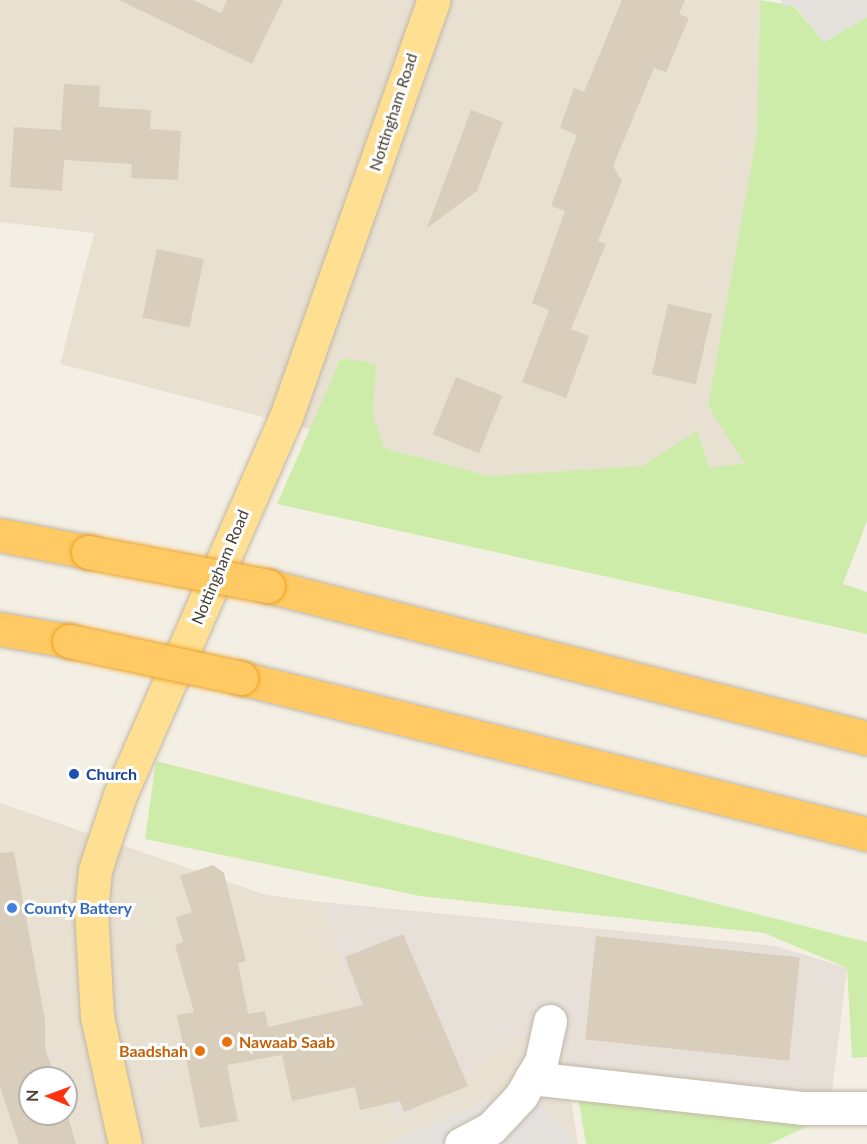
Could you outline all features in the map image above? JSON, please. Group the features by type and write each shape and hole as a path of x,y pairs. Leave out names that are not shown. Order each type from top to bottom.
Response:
{"highway":[{"path":"0,535 268,586 867,738"},
{"path":"0,629 69,641 242,678 867,834"}],"main road":[{"name":"Nottingham Road","path":"125,1144 97,1017 91,909 95,870 120,795 288,414 434,0"}],"lane":[{"path":"461,1144 491,1128 531,1078 550,1021"},
{"path":"531,1078 803,1108 867,1108"}],"shaded area":[{"path":"0,0 760,0 757,134 792,524 489,476 60,364 94,233 0,222"},
{"path":"782,0 867,0 867,17 824,42 795,6 782,6"},
{"path":"0,803 266,895 322,902 396,1124 521,1035 562,1041 578,1144 0,1144"},
{"path":"322,902 776,946 847,968 831,1100 568,1081 562,1041 521,1035 396,1124"},
{"path":"527,1085 575,1144 388,1144 483,1102"}],"green space":[{"path":"760,0 794,6 824,42 867,17 867,521 843,584 867,592 867,634 277,504 341,358 376,364 373,416 384,448 489,476 642,466 697,431 709,467 745,464 708,406 757,134"},
{"path":"156,761 867,942 867,1057 852,1058 847,968 764,933 420,896 145,839"},
{"path":"577,1091 829,1116 770,1144 586,1144"}],"building":[{"path":"119,0 193,0 221,13 227,0 283,0 252,64"},
{"path":"622,0 685,0 679,14 689,18 666,72 654,68 613,166 622,181 598,241 606,244 571,329 589,336 566,398 522,382 549,310 532,303 565,211 551,206 577,135 560,128 574,88 584,92"},
{"path":"64,84 100,86 99,107 151,110 150,129 181,131 178,180 131,178 132,164 64,160 62,191 10,187 14,127 61,130"},
{"path":"471,110 503,122 477,191 427,228"},
{"path":"157,249 204,259 189,327 142,317"},
{"path":"668,304 712,314 696,384 652,374"},
{"path":"456,377 502,396 479,453 433,434"},
{"path":"14,852 45,1020 45,1049 51,1066 18,1066 18,1126 71,1126 76,1144 19,1144 0,1087 0,853"},
{"path":"213,865 224,873 246,961 238,963 248,1014 265,1011 268,1027 363,1005 345,957 403,934 468,1086 404,1112 400,1101 360,1110 355,1087 292,1101 282,1055 227,1065 238,1121 200,1128 177,1015 194,1012 175,945 183,942 176,917 192,912 180,876"},
{"path":"596,936 800,957 789,1061 585,1039"}],"place":[{"name":"Church","path":"74,774"},
{"name":"County Battery","path":"12,908"},
{"name":"Nawaab Saab","path":"227,1042"},
{"name":"Baadshah","path":"200,1051"}]}
